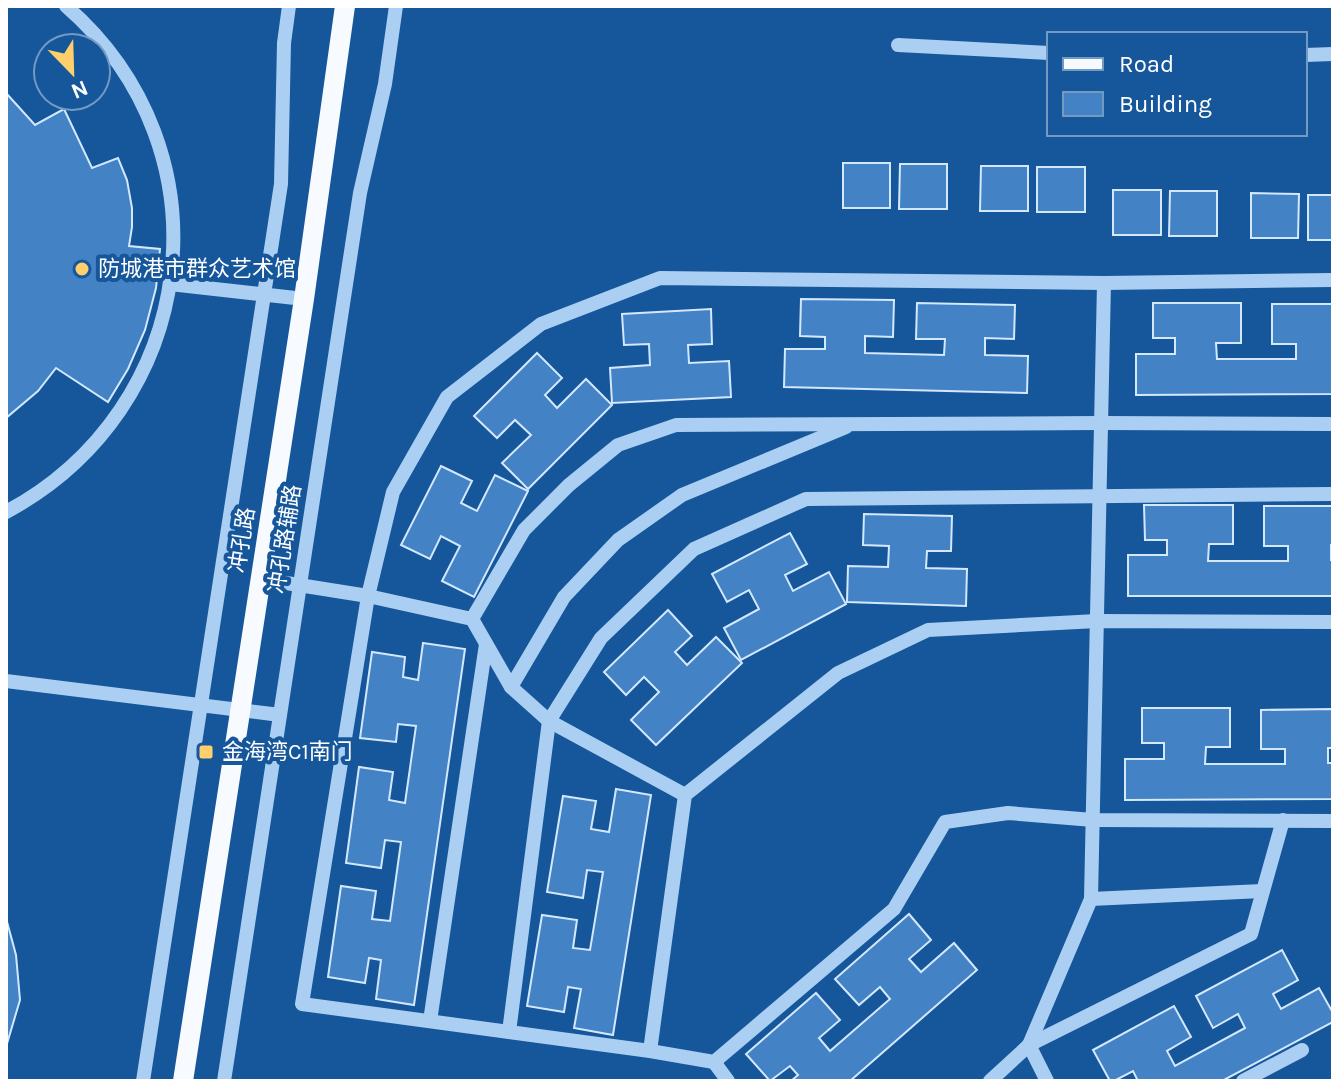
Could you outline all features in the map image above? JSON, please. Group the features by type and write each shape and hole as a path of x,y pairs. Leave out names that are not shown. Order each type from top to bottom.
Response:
{"main road":[{"name":"冲孔路","path":"183,1081 304,299 345,6"}],"street":[{"path":"6,512 66,473 97,442 124,407 145,368 160,327 170,284 174,240 171,196 162,154 147,112 111,52 66,6"},
{"path":"143,1081 281,184 284,43 289,6"},
{"name":"冲孔路辅路","path":"224,1081 360,193 385,84 396,6"},
{"path":"898,45 1047,53"},
{"path":"1307,55 1333,54"},
{"path":"728,1081 714,1062 302,1004 368,596 393,492 447,397 541,324 660,278 1104,283 1333,280"},
{"path":"1047,1081 1029,1045 1091,899 1104,283"},
{"path":"170,284 304,299"},
{"path":"511,687 564,597 618,540 682,495 854,424"},
{"path":"472,619 524,530 569,485 618,445 676,425 1333,424"},
{"path":"509,1032 549,721 601,638 694,549 806,499 1333,494"},
{"path":"261,579 368,596 472,619 511,687 549,721 685,795"},
{"path":"650,1051 685,795 838,673 928,630 1097,621 1333,622"},
{"path":"430,1021 486,644"},
{"path":"6,681 280,715"},
{"path":"714,1062 894,909 945,822 1008,813 1093,820 1333,821"},
{"path":"990,1081 1029,1045 1251,934 1283,820"},
{"path":"1091,899 1262,891"},
{"path":"1243,1081 1302,1050"}],"building":[{"name":"防城港市群众艺术馆","path":"6,93 35,125 59,112 65,112 92,168 118,158 127,180 132,208 129,246 160,249 156,288 145,330 128,369 108,402 56,368 38,391 6,418"},
{"path":"843,163 890,163 890,208 843,208"},
{"path":"900,164 947,164 947,209 899,209"},
{"path":"981,166 1028,166 1028,211 980,211"},
{"path":"1037,167 1085,167 1085,212 1037,212"},
{"path":"1113,190 1161,190 1161,235 1113,235"},
{"path":"1170,191 1217,191 1217,236 1169,236"},
{"path":"1251,193 1299,194 1298,238 1251,238"},
{"path":"1308,195 1333,195 1333,240 1308,240"},
{"path":"801,299 894,300 893,337 865,336 865,353 944,355 945,339 916,339 917,303 1015,305 1014,339 985,338 985,355 1028,356 1027,393 784,387 785,349 825,349 825,337 800,336"},
{"path":"1153,303 1241,303 1241,343 1216,343 1217,359 1296,359 1296,344 1272,344 1272,304 1333,304 1333,394 1136,395 1136,354 1175,354 1175,338 1153,338"},
{"path":"711,309 712,344 688,345 689,363 729,361 731,397 612,403 610,368 650,365 649,344 624,345 622,314"},
{"path":"537,353 562,378 545,395 557,408 586,379 612,405 528,489 502,463 531,435 515,420 497,438 474,416"},
{"path":"441,466 472,481 461,503 477,511 495,475 528,491 474,597 442,581 460,546 441,536 430,559 401,545"},
{"path":"1144,505 1233,505 1233,544 1209,544 1208,561 1288,561 1288,546 1264,546 1264,506 1333,506 1333,596 1128,596 1128,555 1167,555 1167,540 1145,540"},
{"path":"864,514 952,516 951,551 927,551 926,568 967,569 966,606 847,602 848,566 888,567 889,546 863,545"},
{"path":"790,533 807,564 785,575 793,591 829,572 846,604 741,660 724,628 759,609 749,590 727,602 712,574"},
{"path":"668,610 692,636 675,652 687,665 716,637 742,663 656,745 631,720 659,692 644,677 626,695 604,672"},
{"path":"423,643 465,649 414,1005 376,999 381,960 369,958 365,983 328,977 341,886 376,891 372,919 390,921 401,842 385,840 381,868 346,863 359,767 393,772 389,800 405,803 416,726 398,724 396,742 360,738 372,652 405,657 403,677 418,680"},
{"path":"1142,708 1230,708 1230,747 1206,747 1205,764 1285,764 1285,749 1261,749 1261,710 1333,709 1333,748 1328,748 1328,763 1333,763 1333,799 1125,800 1125,759 1164,759 1164,743 1142,743"},
{"path":"616,789 651,795 613,1035 574,1028 581,989 568,987 564,1012 527,1006 542,915 577,920 573,948 590,950 603,872 587,870 583,898 547,892 563,796 596,801 591,829 609,832"},
{"path":"909,914 931,940 909,959 921,972 954,943 977,970 850,1081 791,1081 798,1075 790,1066 770,1081 746,1054 816,993 840,1020 819,1038 830,1051 890,999 880,987 859,1005 835,979"},
{"path":"6,918 16,955 20,1000 6,1047"},
{"path":"1282,950 1298,980 1273,994 1281,1009 1319,988 1333,1013 1333,1022 1222,1081 1138,1081 1133,1071 1110,1081 1093,1050 1174,1006 1191,1037 1167,1051 1175,1066 1245,1028 1238,1014 1213,1028 1196,996"}],"place":[{"name":"防城港市群众艺术馆","path":"82,269"},
{"name":"金海湾C1南门","path":"206,752"}]}
